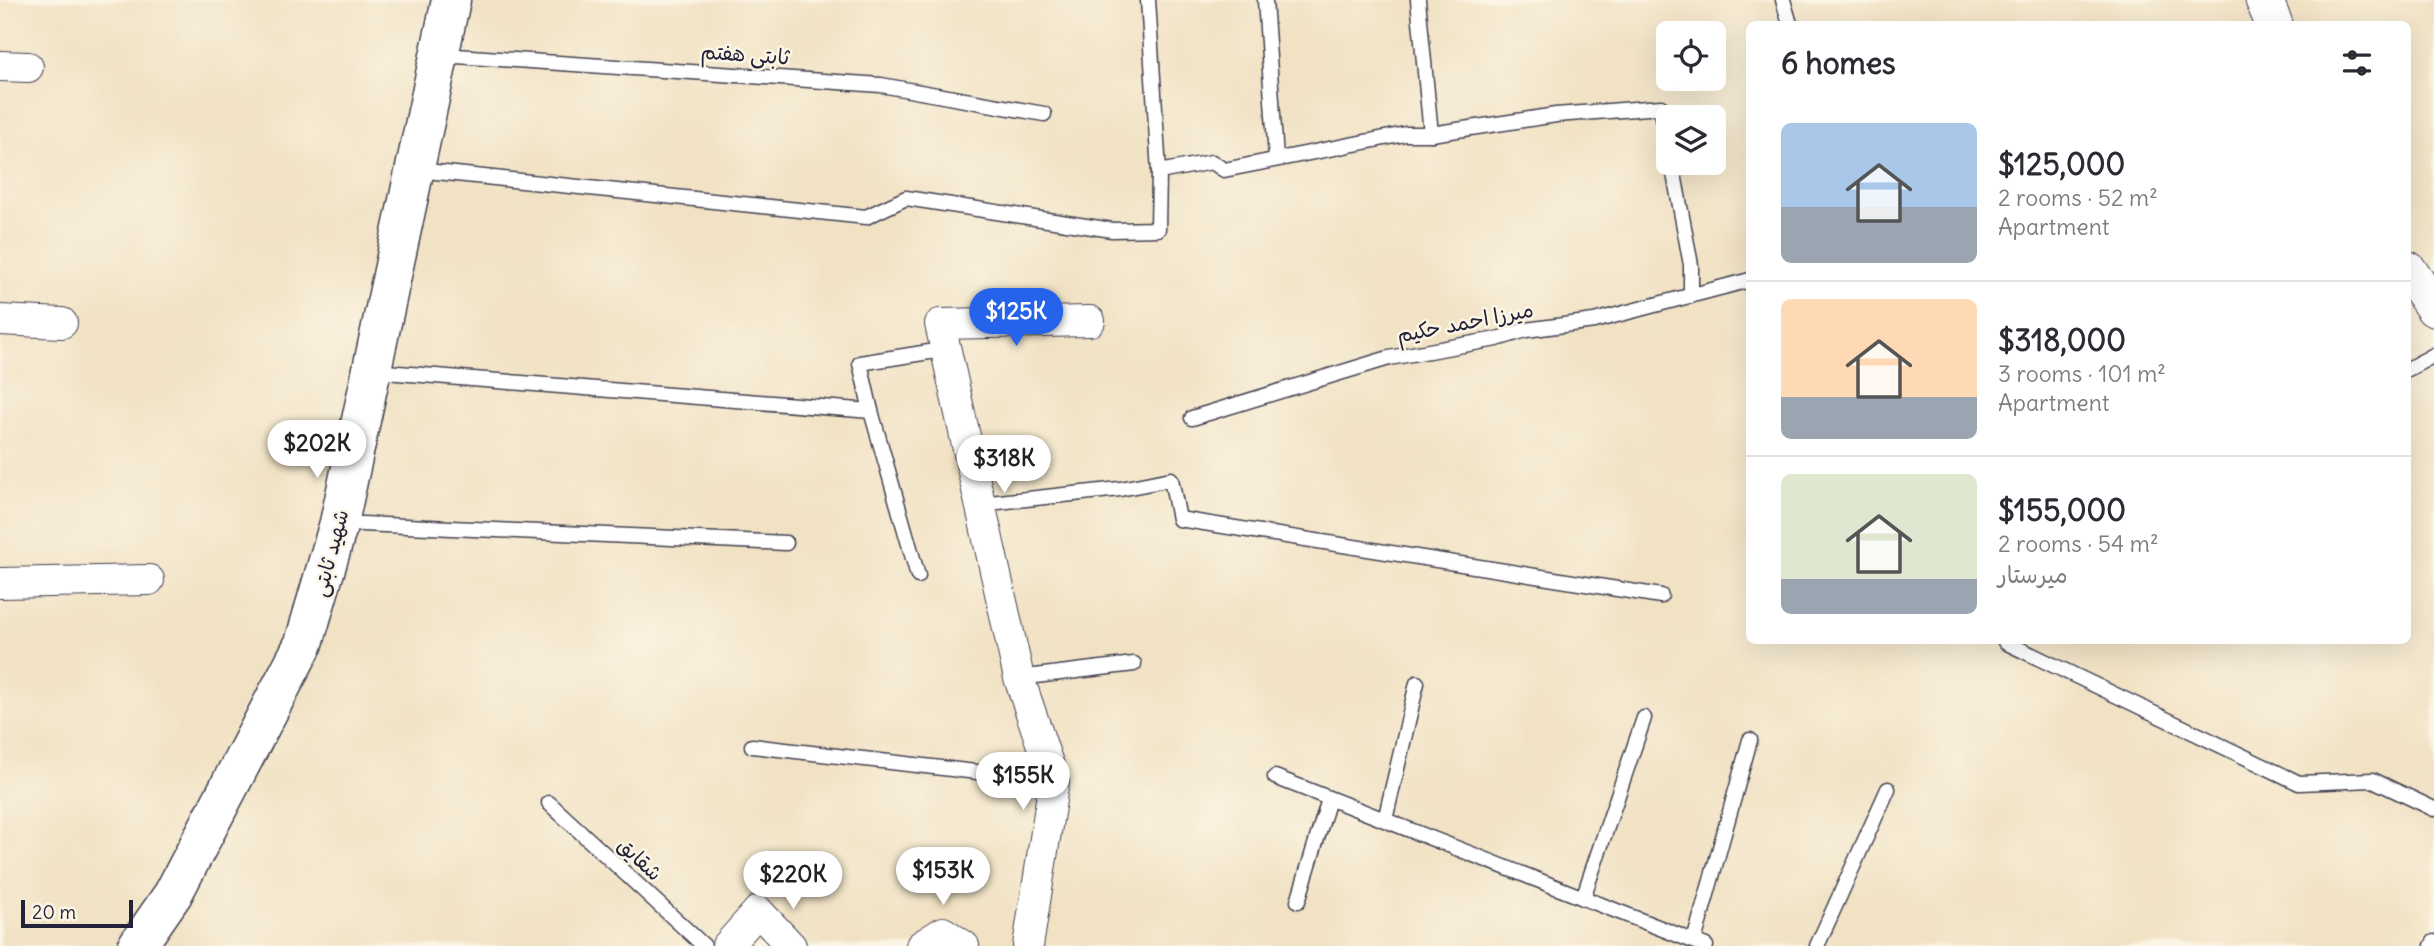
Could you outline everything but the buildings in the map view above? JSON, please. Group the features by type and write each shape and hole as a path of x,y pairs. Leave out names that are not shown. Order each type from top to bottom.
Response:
{"main road":[{"name":"شهید ثابتی","path":"137,946 173,894 304,643 339,523 451,0"}],"street":[{"path":"2264,0 2273,21"},
{"path":"2411,274 2434,308"},
{"path":"0,320 62,323"},
{"path":"1028,946 1054,781 1019,678 948,349 940,324 1090,321"},
{"path":"0,583 149,580"},
{"path":"727,946 758,911 791,946"},
{"path":"921,946 943,932 964,946"}],"lane":[{"path":"416,169 866,217 906,198 1112,230 1157,229 1160,172 1148,0"},
{"path":"1265,0 1276,158"},
{"path":"1418,0 1431,134"},
{"path":"1783,0 1789,21"},
{"name":"ثابتی هفتم","path":"440,55 881,85 1044,114"},
{"path":"1160,172 1212,162 1224,170 1405,134 1431,134 1556,115 1656,107"},
{"path":"1674,175 1691,265 1691,296"},
{"name":"میرزا احمد حکیم","path":"1192,418 1389,358 1497,340 1526,330 1594,321 1746,281"},
{"path":"918,576 859,363 948,349"},
{"path":"2411,367 2434,355"},
{"path":"372,371 871,411"},
{"path":"980,504 1120,489 1171,479 1179,519 1661,596"},
{"path":"339,523 786,542"},
{"path":"2009,644 2299,783 2373,780 2434,809"},
{"path":"1019,678 1134,664"},
{"path":"1385,820 1417,682"},
{"path":"1583,898 1644,718"},
{"path":"1275,777 1700,944 1750,740"},
{"path":"752,746 1054,781"},
{"path":"1816,946 1888,789"},
{"path":"1297,901 1329,799"},
{"name":"شقایق","path":"549,803 704,946"}]}
